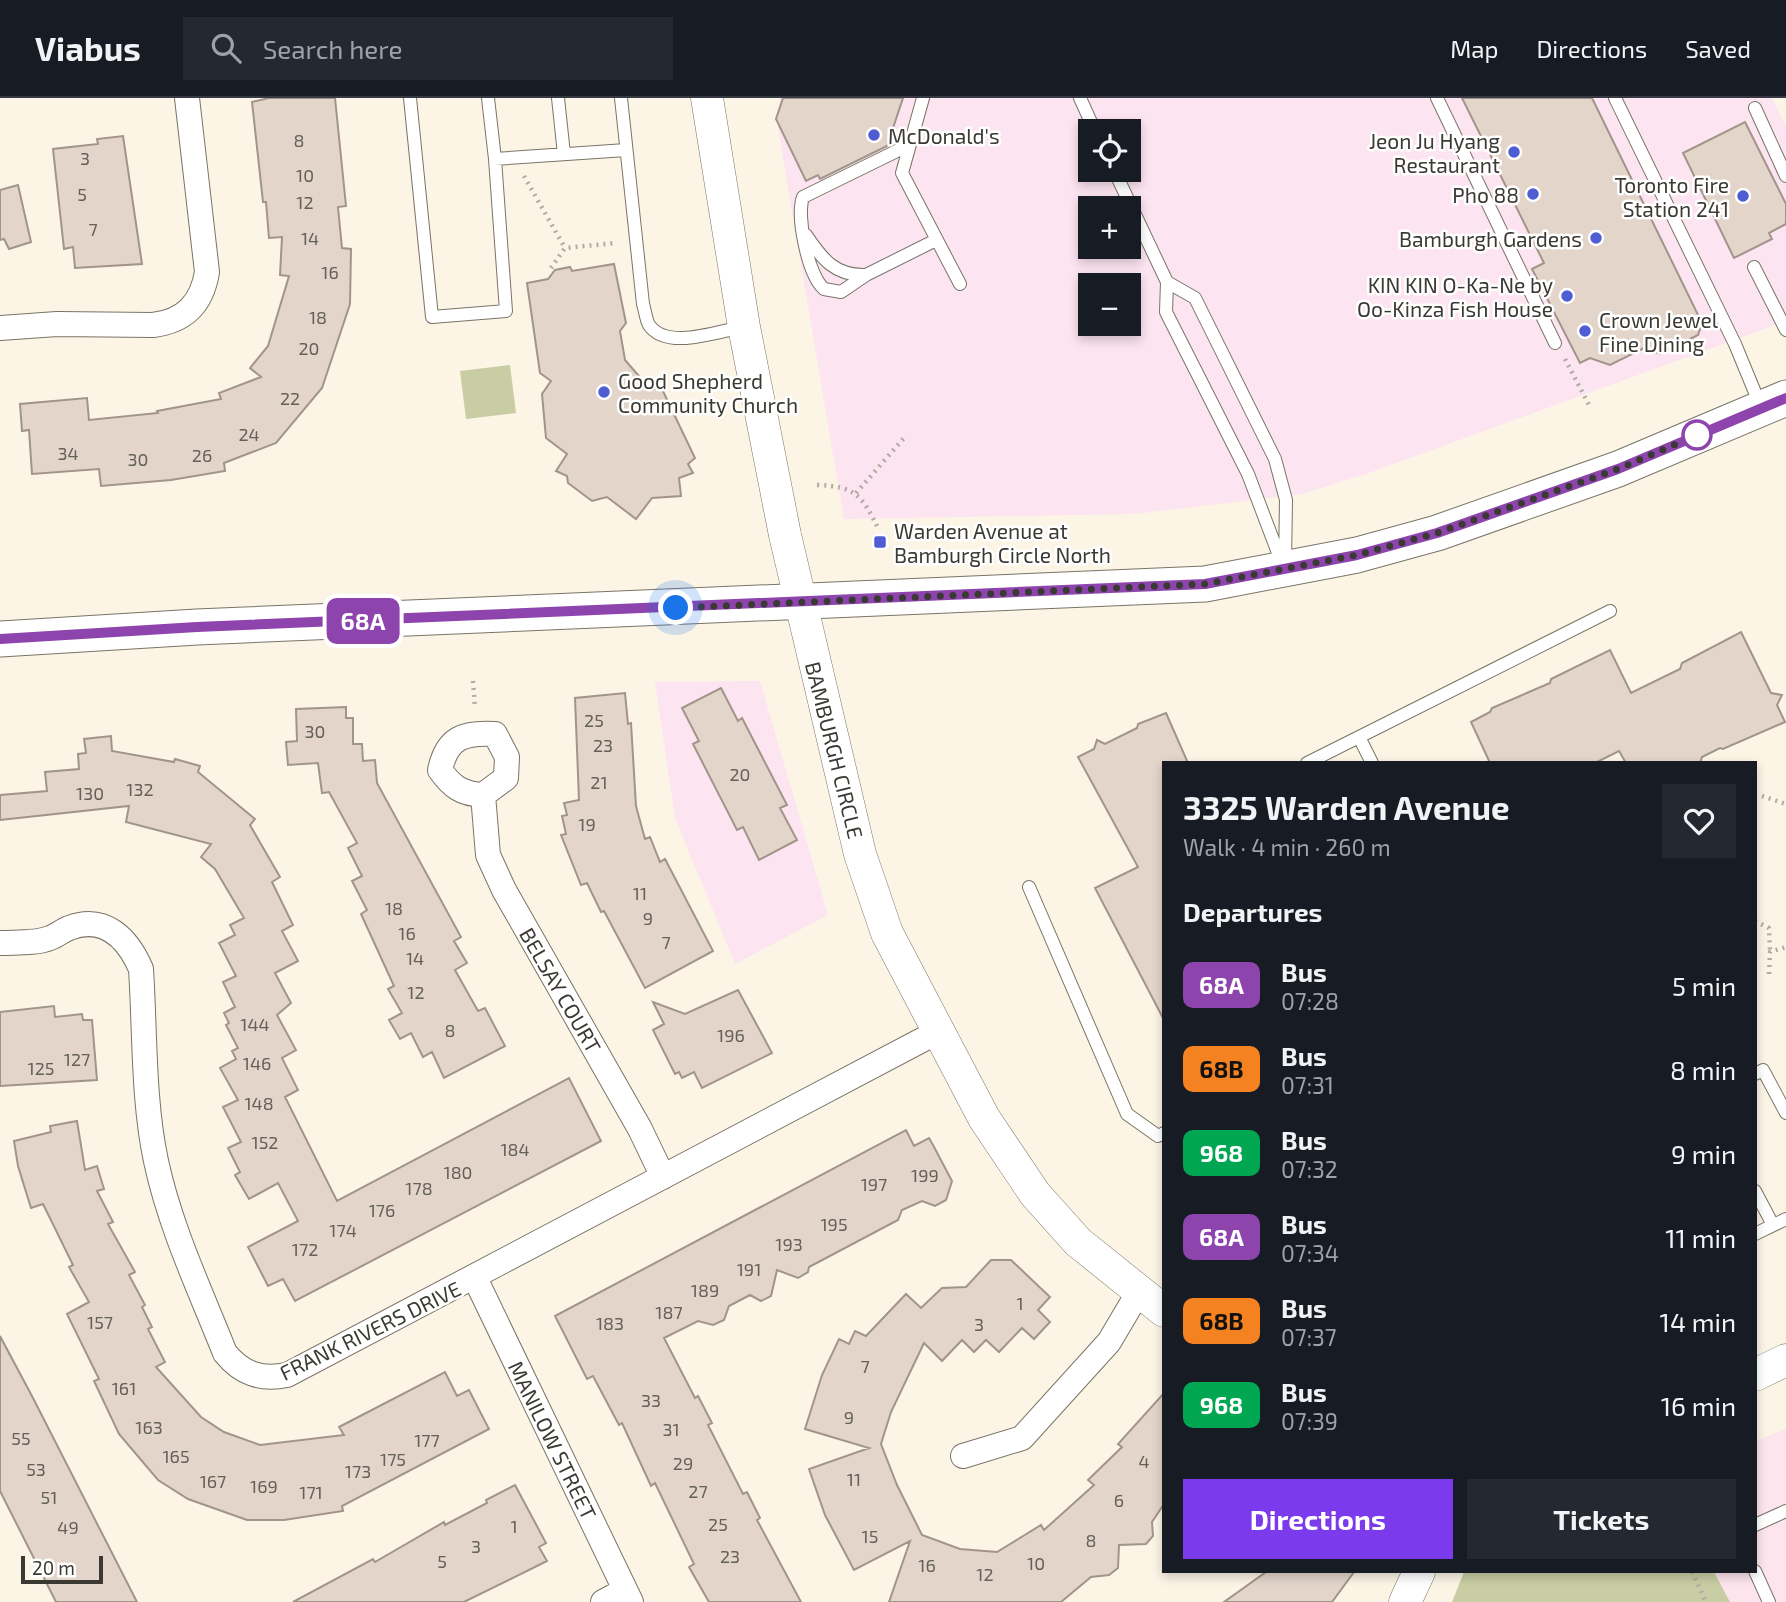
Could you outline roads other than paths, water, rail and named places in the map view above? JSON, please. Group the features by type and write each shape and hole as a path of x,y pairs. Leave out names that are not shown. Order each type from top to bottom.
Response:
{"main road":[{"path":"0,639 197,627 1205,584 1357,555 1437,533 1618,469 1774,403"}],"street":[{"path":"0,328 57,324 153,325 168,323 191,310 204,287 207,272 187,98"},
{"name":"BAMBURGH CIRCLE","path":"707,98 744,327 800,602 860,854 887,933 941,1030 984,1118 1035,1194 1078,1242 1138,1293 1162,1310"},
{"name":"BELSAY COURT","path":"484,796 488,855 503,890 640,1129 663,1177"},
{"name":"FRANK RIVERS DRIVE","path":"0,943 48,939 71,927 94,925 111,928 132,949 141,969 155,1159 166,1202 225,1353 234,1365 254,1376 269,1378 287,1375 475,1278 941,1030"},
{"name":"MANILOW STREET","path":"475,1278 629,1596"},
{"path":"963,1456 1022,1438 1109,1342 1138,1293"},
{"path":"1757,1374 1786,1360"},
{"path":"1405,1602 1419,1573"},
{"path":"603,1602 629,1596"}],"lane":[{"path":"410,98 432,317 506,312 488,98"},
{"path":"558,98 564,154"},
{"path":"621,98 648,324 660,335 675,339 744,327"},
{"path":"923,98 902,173 960,284"},
{"path":"1080,98 1090,119"},
{"path":"1437,98 1555,343"},
{"path":"1615,98 1735,344 1774,403"},
{"path":"1755,108 1786,176"},
{"path":"909,145 803,197 800,209 809,264 824,289 836,292 846,290 866,275 936,240"},
{"path":"495,159 626,150"},
{"path":"1120,182 1167,282 1166,312 1248,474 1284,569"},
{"path":"805,235 822,258 836,270 866,275"},
{"path":"1754,267 1782,312 1786,331"},
{"path":"1167,282 1195,298 1275,459 1286,500 1284,569"},
{"path":"1311,761 1610,611"},
{"path":"1359,737 1371,761"},
{"path":"1030,887 1127,1114 1158,1136 1162,1134"},
{"path":"1757,1073 1763,1070 1786,1113"},
{"path":"1757,1195 1773,1225"},
{"path":"1757,1233 1786,1219"},
{"path":"1757,1524 1786,1511"},
{"path":"1756,1573 1769,1602"}],"place":[{"name":"McDonald's","path":"874,135"},
{"name":"Jeon Ju Hyang Restaurant","path":"1514,152"},
{"name":"Pho 88","path":"1533,194"},
{"name":"Toronto Fire Station 241","path":"1743,196"},
{"name":"Bamburgh Gardens","path":"1596,238"},
{"name":"KIN KIN O-Ka-Ne by Oo-Kinza Fish House","path":"1567,296"},
{"name":"Crown Jewel Fine Dining","path":"1585,331"},
{"name":"Good Shepherd Community Church","path":"604,392"},
{"name":"Warden Avenue at Bamburgh Circle North","path":"880,542"}]}
